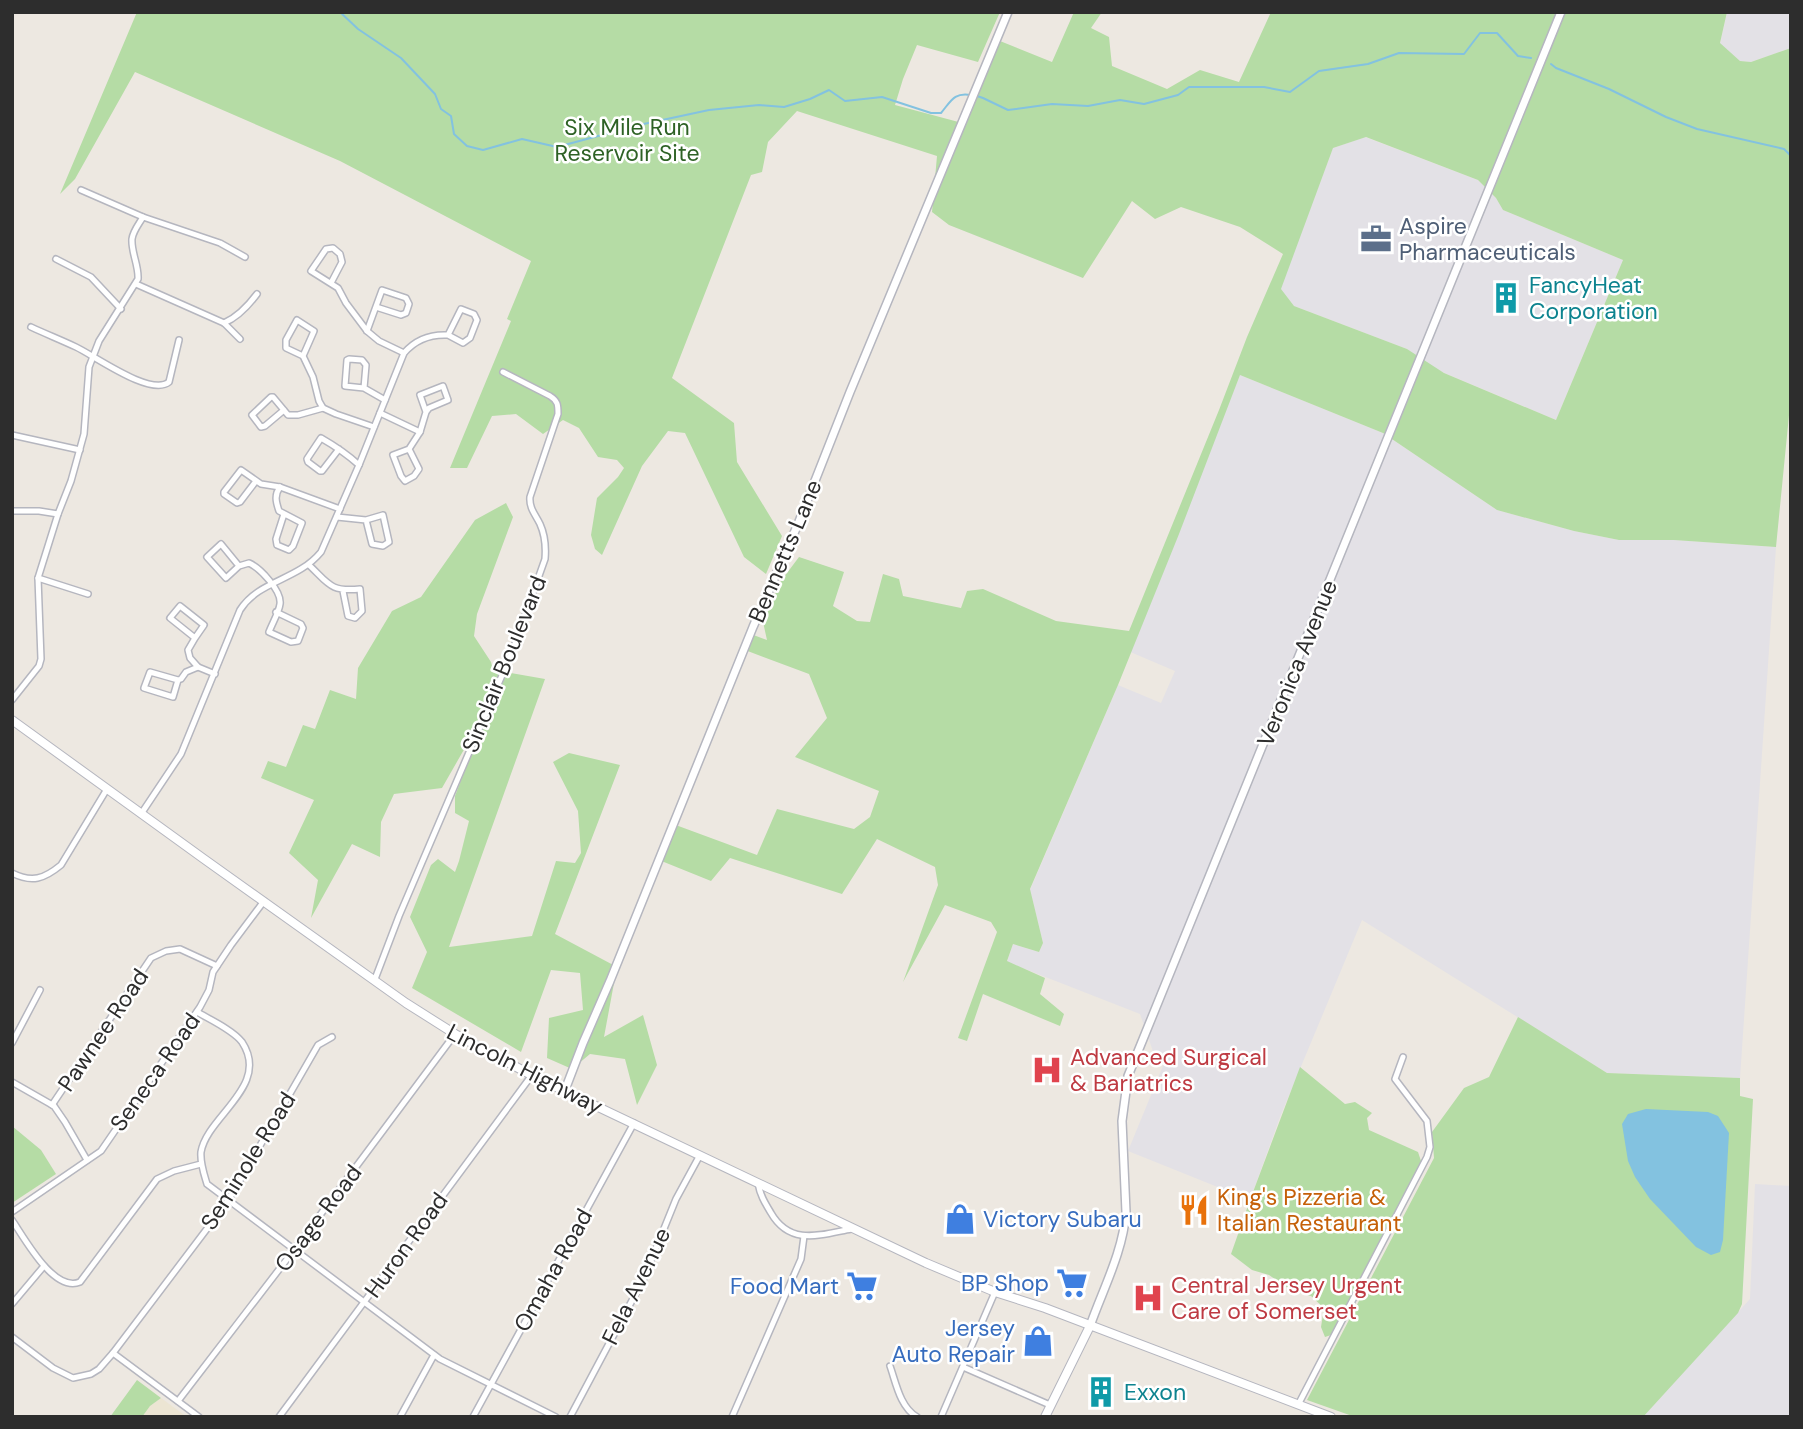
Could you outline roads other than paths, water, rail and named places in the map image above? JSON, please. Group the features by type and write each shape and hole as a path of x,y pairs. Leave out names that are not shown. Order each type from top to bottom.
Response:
{"main road":[{"name":"Lincoln Highway","path":"12,720 406,1003 455,1034 536,1077 890,1247 995,1292 1045,1308 1331,1417"},
{"path":"1045,1417 1090,1326"}],"street":[{"name":"Bennetts Lane","path":"565,1090 1008,12"},
{"name":"Veronica Avenue","path":"1090,1326 1117,1255 1125,1224 1122,1121 1128,1076 1560,12"},
{"path":"81,190 143,218 207,238 245,257"},
{"path":"12,701 39,666 41,659 38,578 84,434 87,383 92,357 99,341 136,284 139,272 132,241 135,229 143,218"},
{"path":"331,283 342,262 340,254 333,248 326,248 311,271 338,288 367,331 379,341 404,353"},
{"path":"55,259 91,277 121,309"},
{"path":"136,284 224,323 240,339"},
{"path":"367,331 382,290 406,298 409,304 406,313 401,314 376,307"},
{"path":"224,323 248,305 257,294"},
{"path":"141,814 181,754 245,602 251,595 309,565 321,552 404,353 425,337 436,334 448,335 463,343 470,338 477,320 474,314 461,309 448,335"},
{"path":"303,356 314,331 297,320 286,340 286,348 303,356 323,408 374,427"},
{"path":"31,327 79,348 126,375 161,387 169,382 179,340"},
{"path":"364,388 366,365 362,360 347,360 345,386 364,388 385,400"},
{"name":"Sinclair Boulevard","path":"375,979 399,916 512,652 545,559 544,535 530,508 530,497 558,414 558,405 550,396 503,372"},
{"path":"409,449 419,469 405,481 393,455 409,449 420,432 429,408 448,400 443,386 420,395 426,412"},
{"path":"284,410 261,427 252,415 271,397 284,410 288,415 323,408"},
{"path":"380,413 420,432"},
{"path":"12,436 80,450"},
{"path":"339,449 322,471 308,463 307,459 321,438 339,449 359,465"},
{"path":"256,481 240,502 237,503 224,494 241,470 261,484 279,487 340,509"},
{"path":"279,487 275,499 279,511 302,523 289,550 277,545 276,539 284,514"},
{"path":"12,511 58,514"},
{"path":"337,517 366,520 383,515 389,542 383,545 372,544 366,520"},
{"path":"239,566 221,544 207,557 226,579 239,566 252,564 278,594 280,604 276,612 269,632 291,642 298,640 303,628 301,624 276,612"},
{"path":"309,565 333,588 343,591 360,589 362,611 355,618 348,615 343,591"},
{"path":"38,578 88,594"},
{"path":"195,638 170,618 180,606 204,625 188,650 190,658 198,667 215,674"},
{"path":"178,680 150,672 144,688 173,697 178,680 186,672 198,667"},
{"path":"12,873 30,880 52,872 61,865 107,789"},
{"name":"Seneca Road","path":"12,1212 101,1151 197,1012 209,990 213,972 264,901"},
{"name":"Pawnee Road","path":"52,1105 151,958 180,949 218,966"},
{"path":"12,1043 40,990"},
{"path":"197,1012 233,1034 242,1042 248,1057 245,1086 208,1136 201,1151 201,1164 207,1184 434,1355 556,1417"},
{"name":"Osage Road","path":"178,1401 455,1034"},
{"name":"Seminole Road","path":"12,1337 53,1368 73,1378 91,1374 99,1369 228,1201 318,1045 332,1037"},
{"path":"1298,1405 1427,1157 1430,1147 1427,1121 1395,1079 1403,1057"},
{"name":"Huron Road","path":"279,1417 529,1079 536,1077"},
{"path":"12,1082 52,1105 88,1160"},
{"name":"Omaha Road","path":"473,1417 634,1124"},
{"name":"Fela Avenue","path":"570,1417 644,1278 676,1199 700,1155"},
{"path":"12,1220 50,1273 73,1285 80,1282 157,1179 201,1164"},
{"path":"758,1183 760,1195 775,1219 786,1230 804,1236 852,1228"},
{"path":"732,1417 801,1259 804,1236"},
{"path":"12,1304 44,1266"},
{"path":"941,1417 995,1292"},
{"path":"113,1353 200,1417"},
{"path":"400,1417 434,1355"},
{"path":"890,1366 901,1397 911,1413 917,1417"},
{"path":"963,1367 1050,1405"}],"water":[{"path":"1646,1109 1708,1112 1718,1116 1729,1133 1720,1252 1711,1255 1696,1247 1650,1199 1635,1177 1628,1161 1622,1124 1628,1114"}],"waterway":[{"path":"340,12 358,29 401,58 435,94 441,109 451,116 454,134 467,146 483,150 522,139 557,147 709,110 759,105 784,107 829,90 845,101 882,97 931,113 941,113 957,96 971,95"},
{"path":"977,96 1008,110 1052,104 1088,106 1120,100 1144,104 1178,95 1189,87 1264,87 1290,92 1319,71 1368,64 1399,53 1464,54 1480,33 1497,33 1518,56 1531,58"},
{"path":"1551,64 1697,129 1784,149 1791,156"}],"place":[{"name":"Aspire Pharmaceuticals","path":"1376,239"},
{"name":"FancyHeat Corporation","path":"1506,298"},
{"name":"Advanced Surgical & Bariatrics","path":"1047,1070"},
{"name":"King's Pizzeria & Italian Restaurant","path":"1194,1210"},
{"name":"Victory Subaru","path":"960,1219"},
{"name":"BP Shop","path":"1072,1283"},
{"name":"Food Mart","path":"862,1286"},
{"name":"Central Jersey Urgent Care of Somerset","path":"1148,1298"},
{"name":"Jersey Auto Repair","path":"1038,1341"},
{"name":"Exxon","path":"1101,1392"}],"park label":[{"name":"Six Mile Run Reservoir Site","path":"627,140"}]}
